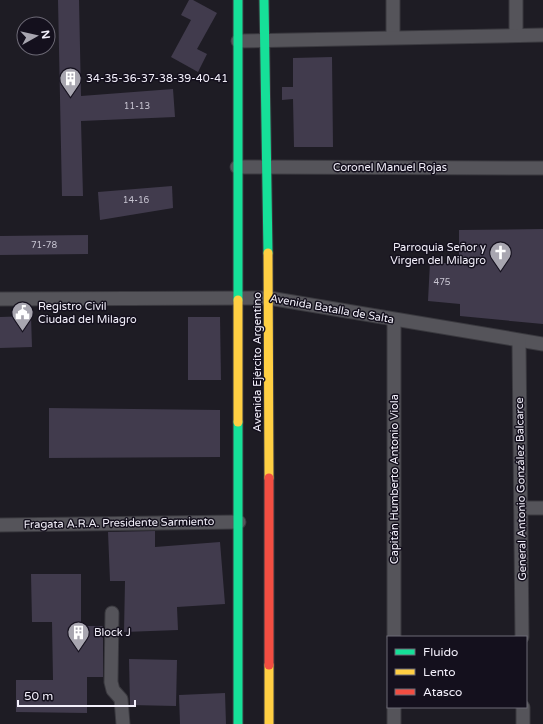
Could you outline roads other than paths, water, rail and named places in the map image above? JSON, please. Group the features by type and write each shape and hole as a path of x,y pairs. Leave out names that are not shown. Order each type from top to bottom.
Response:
{"street":[{"name":"Avenida Ejército Argentino","path":"238,0 238,724"},
{"name":"Avenida Ejército Argentino","path":"264,0 269,298 269,724"},
{"path":"393,0 393,37"},
{"path":"516,0 516,35"},
{"path":"238,41 543,35"},
{"name":"Coronel Manuel Rojas","path":"237,167 543,168"},
{"name":"Avenida Batalla de Salta","path":"0,299 269,298 543,344"},
{"name":"Capitán Humberto Antonio Viola","path":"394,320 394,636"},
{"name":"General Antonio González Balcarce","path":"519,340 522,636"},
{"path":"521,508 543,508"},
{"name":"Fragata A.R.A. Presidente Sarmiento","path":"0,525 239,522"},
{"path":"112,614 111,682 113,690 121,699 123,724"},
{"path":"394,708 394,724"},
{"path":"522,708 523,724"}],"place":[{"name":"34-35-36-37-38-39-40-41","path":"70,98"},
{"name":"Parroquia Señor y Virgen del Milagro","path":"501,272"},
{"name":"Registro Civil Ciudad del Milagro","path":"23,332"},
{"name":"Block J","path":"78,652"}]}
